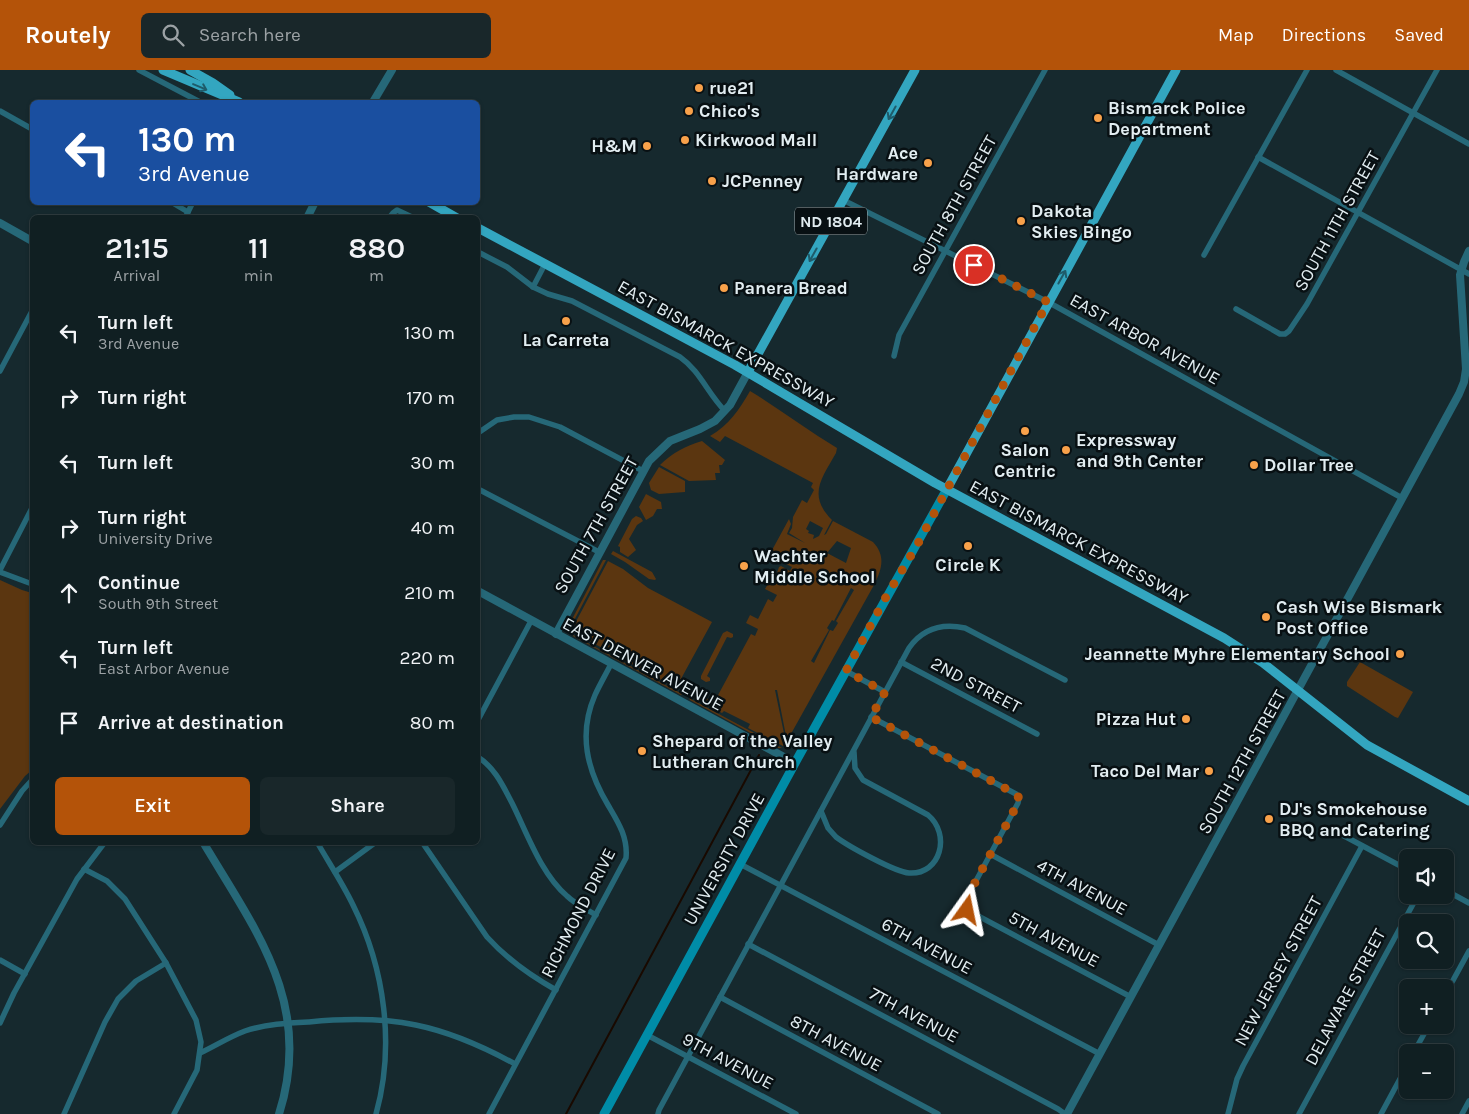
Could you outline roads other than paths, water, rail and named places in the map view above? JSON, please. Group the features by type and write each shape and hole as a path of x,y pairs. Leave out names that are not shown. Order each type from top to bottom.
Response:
{"main road":[{"path":"164,70 233,100"},
{"path":"190,70 213,83 235,100"},
{"name":"SOUTH 7TH STREET","path":"748,372 915,70"},
{"path":"947,490 1176,70"},
{"path":"434,205 453,215"},
{"name":"EAST BISMARCK EXPRESSWAY","path":"480,229 748,372 947,490 1224,638 1263,663 1367,745 1469,801"},
{"name":"UNIVERSITY DRIVE","path":"604,1114 795,763 947,490"}],"street":[{"path":"139,70 196,100"},
{"path":"374,100 392,70"},
{"name":"SOUTH 8TH STREET","path":"894,356 899,335 1045,70"},
{"path":"1204,255 1307,70"},
{"path":"1336,70 1469,144"},
{"name":"SOUTH 11TH STREET","path":"1236,309 1280,334 1288,332 1307,304 1438,70"},
{"path":"0,111 30,128"},
{"path":"1258,157 1469,274"},
{"name":"EAST ARBOR AVENUE","path":"843,200 1048,302 1402,498"},
{"path":"175,205 187,215"},
{"path":"390,215 392,212 398,210 409,215"},
{"path":"0,223 30,240"},
{"name":"SOUTH 12TH STREET","path":"1066,1114 1463,386 1466,363 1465,320 1460,282 1461,269 1469,251"},
{"path":"480,253 506,267 533,287 548,294 572,301 680,357 690,364 717,403 725,411"},
{"path":"533,287 545,264"},
{"path":"0,371 30,315"},
{"name":"SOUTH 7TH STREET","path":"556,634 643,472 655,455 670,441 708,425 725,411 736,396 748,372"},
{"path":"480,432 498,420 529,417 560,427 643,472"},
{"path":"480,490 599,552"},
{"path":"30,512 0,571 30,583"},
{"name":"EAST DENVER AVENUE","path":"480,592 795,763"},
{"path":"480,716 531,621"},
{"path":"658,1114 871,717 901,662 917,638 927,630 939,627 958,627 972,631 1065,680"},
{"name":"2ND STREET","path":"901,662 1038,734"},
{"name":"RICHMOND DRIVE","path":"489,1114 626,858 627,840 594,780 586,748 590,709 595,694 611,664"},
{"path":"846,671 885,692"},
{"path":"871,717 1016,794 1019,798 1018,803 990,854"},
{"path":"821,811 828,828 836,837 902,872 921,872 931,865 938,856 941,837 935,822 928,815 863,780 855,768 854,750"},
{"path":"480,759 488,765 500,781 551,879 568,897 596,915"},
{"path":"0,825 30,783"},
{"path":"1331,829 1399,865"},
{"path":"0,1023 25,974 84,869 104,845"},
{"path":"205,845 242,904 270,957 279,982 288,1023 290,1061 286,1088 279,1114"},
{"path":"319,845 363,926 380,981 386,1044 385,1065 376,1114"},
{"path":"335,872 372,845"},
{"path":"424,845 487,937 525,972 556,990"},
{"name":"NEW JERSEY STREET","path":"1228,1114 1237,1079 1243,1066 1362,846"},
{"name":"4TH AVENUE","path":"990,854 1159,945"},
{"name":"5TH AVENUE","path":"990,854 963,908 1131,997"},
{"name":"6TH AVENUE","path":"740,864 1100,1054"},
{"path":"84,869 107,881 125,899 166,963 196,1020 199,1031 200,1053 193,1081 174,1114"},
{"path":"1454,895 1469,903"},
{"name":"DELAWARE STREET","path":"1299,1114 1413,904"},
{"name":"7TH AVENUE","path":"748,944 1066,1114"},
{"path":"1454,979 1469,951"},
{"path":"0,960 25,974"},
{"path":"64,1114 104,1022 118,999 141,976 166,963"},
{"name":"8TH AVENUE","path":"720,997 938,1114"},
{"path":"200,1053 246,1031 268,1025 334,1019 384,1019 425,1026 457,1036 515,1064"},
{"name":"9TH AVENUE","path":"647,1035 796,1114"},
{"path":"1380,1114 1399,1080"},
{"path":"1462,1114 1469,1101"}],"waterway":[{"path":"566,1114 759,755"}],"place":[{"name":"rue21","path":"699,88"},
{"name":"Chico's","path":"689,111"},
{"name":"Bismarck Police Department","path":"1098,118"},
{"name":"Kirkwood Mall","path":"685,140"},
{"name":"H&M","path":"647,146"},
{"name":"Ace Hardware","path":"928,163"},
{"name":"JCPenney","path":"712,181"},
{"name":"Dakota Skies Bingo","path":"1021,221"},
{"name":"Panera Bread","path":"724,288"},
{"name":"La Carreta","path":"566,321"},
{"name":"Salon Centric","path":"1025,431"},
{"name":"Expressway and 9th Center","path":"1066,450"},
{"name":"Dollar Tree","path":"1254,465"},
{"name":"Circle K","path":"968,546"},
{"name":"Wachter Middle School","path":"744,566"},
{"name":"Cash Wise Bismark Post Office","path":"1266,617"},
{"name":"Jeannette Myhre Elementary School","path":"1400,654"},
{"name":"Pizza Hut","path":"1186,719"},
{"name":"Shepard of the Valley Lutheran Church","path":"642,751"},
{"name":"Taco Del Mar","path":"1209,771"},
{"name":"DJ's Smokehouse BBQ and Catering","path":"1269,819"}]}
